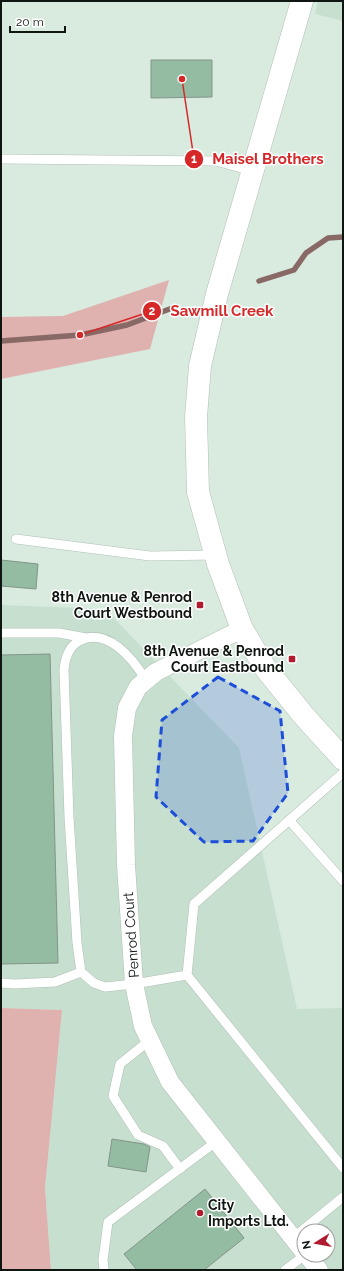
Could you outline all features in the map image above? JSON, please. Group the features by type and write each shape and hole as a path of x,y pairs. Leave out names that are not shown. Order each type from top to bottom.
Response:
{"street":[{"path":"302,1 217,294 200,366 196,417 198,492 216,555 242,629 266,669 304,716 343,760"},
{"name":"Penrod Court","path":"242,629 156,672 138,687 127,708 124,736 126,865 134,984 143,1026 170,1082 296,1241"}],"lane":[{"path":"1,159 216,161 252,171"},
{"path":"16,538 150,556 216,555"},
{"path":"1,633 59,633 86,638 97,637 118,647 136,665 146,680"},
{"path":"86,638 76,642 70,650 65,659 64,670 70,832 77,943 81,972 94,983 105,987 134,984 186,975"},
{"path":"343,773 194,904 186,975 343,1168"},
{"path":"289,820 343,881"},
{"path":"1,983 15,984 55,982 81,972"},
{"path":"150,1040 120,1064 113,1096 138,1135 163,1146 180,1169"},
{"path":"104,1270 103,1260 108,1222 217,1141"},
{"path":"319,1223 343,1197"},
{"path":"285,1270 296,1262"}],"highlighted area":[{"path":"218,677 280,711 288,793 253,841 204,842 156,797 162,720"}],"shaded area":[{"path":"318,1 343,1 343,21 315,14"},
{"path":"169,280 150,349 1,379 1,317 63,316"},
{"path":"1,605 105,609 239,748 297,1009 343,1008 343,1270 51,1270 45,1188 62,1010 1,1008"},
{"path":"1,1008 62,1010 45,1188 51,1270 1,1270"}],"building":[{"path":"151,60 212,60 212,97 151,98"},
{"path":"1,560 38,564 36,589 1,586"},
{"path":"50,654 58,963 1,964 1,655"},
{"path":"112,1139 144,1144 150,1147 146,1172 108,1166"},
{"name":"City Imports Ltd.","path":"205,1189 244,1238 204,1270 137,1270 124,1254"}],"waterway":[{"path":"259,281 294,270 306,253 328,238 343,237"},
{"path":"1,341 80,335 127,325 175,307"}],"place":[{"name":"Maisel Brothers","path":"182,79"},
{"name":"Sawmill Creek","path":"80,335"},
{"name":"8th Avenue & Penrod Court Westbound","path":"200,605"},
{"name":"8th Avenue & Penrod Court Eastbound","path":"292,659"},
{"name":"City Imports Ltd.","path":"200,1213"}]}
